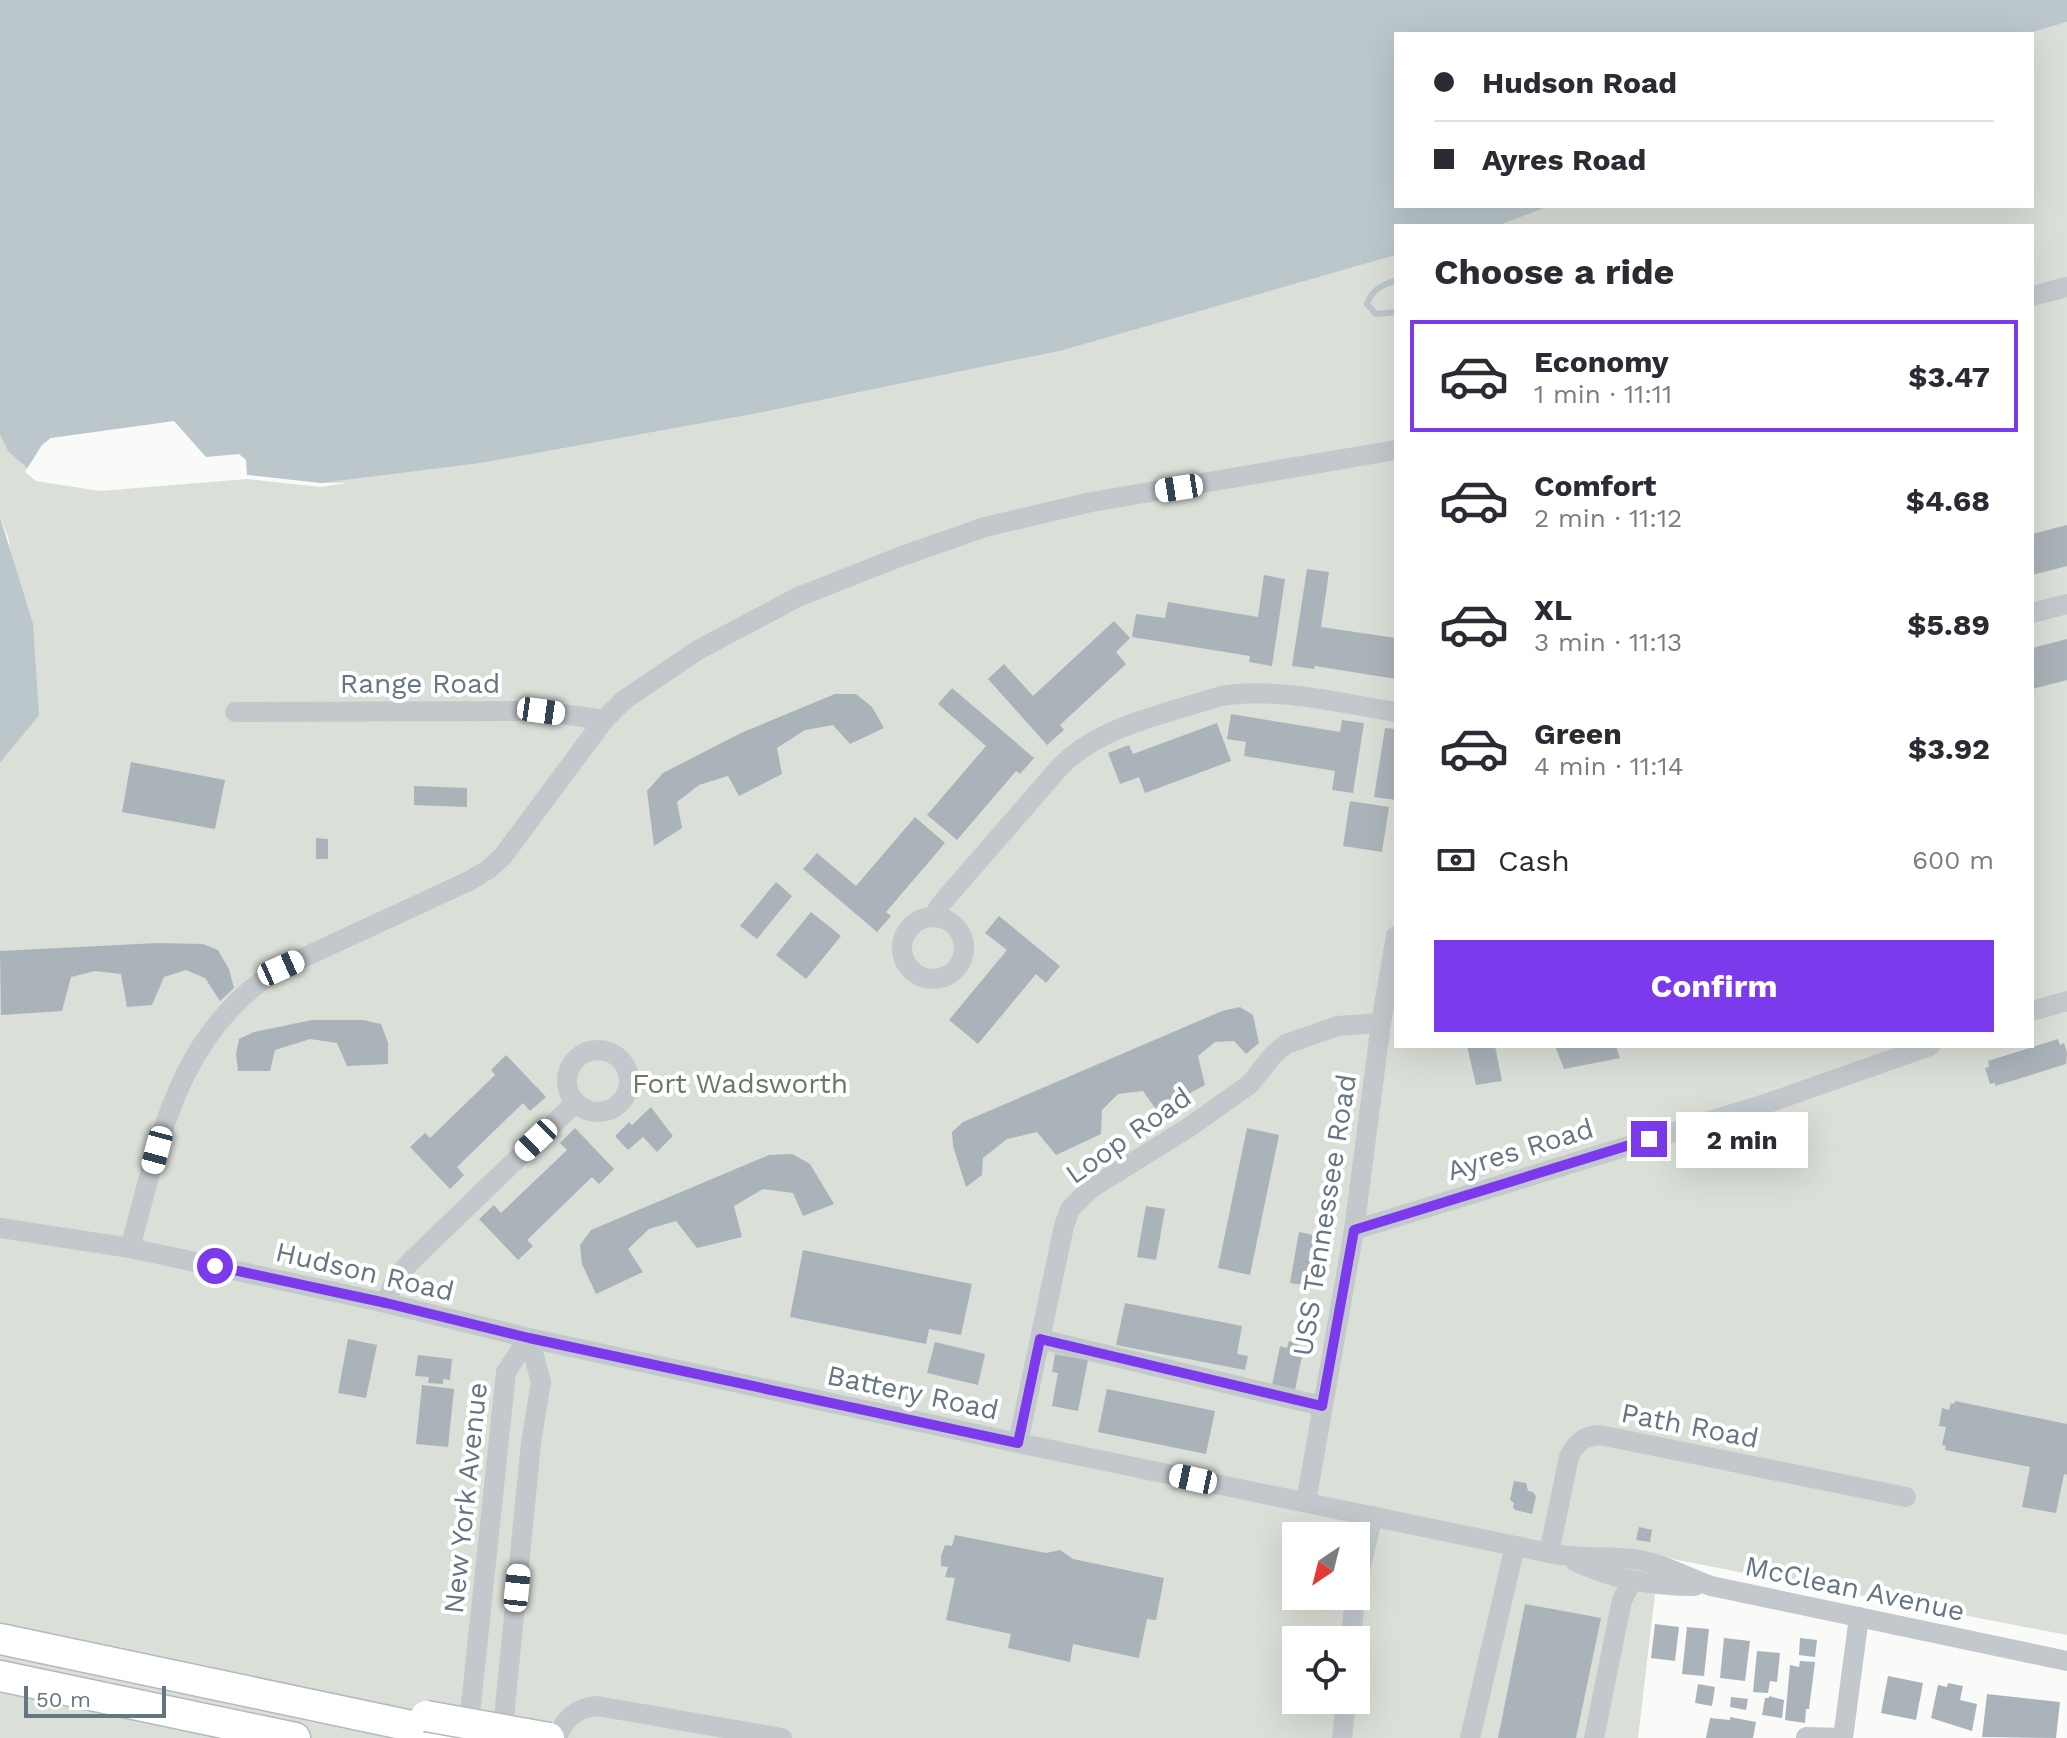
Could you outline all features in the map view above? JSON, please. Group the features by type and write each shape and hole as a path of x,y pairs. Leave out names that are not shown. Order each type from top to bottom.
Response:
{"highway":[{"path":"0,1639 467,1738"},
{"path":"0,1658 378,1738"},
{"path":"0,1676 295,1738"},
{"path":"426,1716 549,1738"}],"street":[{"path":"2034,295 2067,287"},
{"path":"130,1248 174,1095 209,1033 236,1000 281,968 489,869 503,856 604,720 646,683 746,623 845,578 985,527 1091,502 1394,450"},
{"path":"2034,612 2067,604"},
{"path":"933,917 940,905 1059,768 1085,744 1100,737 1236,693 1278,693 1394,712"},
{"name":"Range Road","path":"235,712 541,711 604,720"},
{"name":"USS Tennessee Road","path":"1306,1502 1354,1230 1394,948"},
{"path":"2034,1010 2067,1001"},
{"name":"Loop Road","path":"1018,1443 1070,1209 1090,1189 1188,1128 1250,1084 1286,1044 1338,1026 1381,1023"},
{"name":"Ayres Road","path":"1354,1230 1768,1103 1924,1048"},
{"path":"386,1303 395,1280 409,1263 576,1102"},
{"name":"Hudson Road","path":"0,1228 130,1248 386,1303 529,1338"},
{"path":"502,1738 531,1443 541,1382 529,1338"},
{"name":"Battery Road","path":"529,1338 1559,1555 1634,1559"},
{"name":"New York Avenue","path":"467,1738 506,1372 529,1338"},
{"path":"1040,1339 1322,1406"},
{"name":"Path Road","path":"1559,1555 1569,1457 1574,1447 1591,1436 1600,1435 1906,1497"},
{"path":"497,1454 531,1443"},
{"path":"1370,1528 1373,1516"},
{"path":"1470,1738 1515,1546"},
{"name":"Battery Road","path":"1559,1555 1597,1572 1632,1581 1711,1586"},
{"name":"McClean Avenue","path":"1634,1559 1711,1586 2067,1661"},
{"path":"1594,1738 1622,1600 1632,1581"},
{"path":"1806,1737 1843,1738 1859,1617"},
{"path":"475,1672 508,1677"},
{"path":"557,1738 574,1713 584,1707 597,1706 782,1738"},
{"path":"1342,1738 1345,1714"}],"green space":[{"name":"Fort Wadsworth","path":"2067,22 2067,1635 1667,1558 1655,1594 1638,1738 0,1738 0,763 39,714 8,537 0,517 0,435 8,451 158,478 412,471 481,463 753,414 1060,351 1394,256 1394,1048 2034,1048 2034,224 1502,224 1545,208 2034,208 2033,32"}],"shaded area":[{"path":"0,0 2067,0 2067,22 2033,32 1394,32 1394,208 1545,208 1502,224 1394,224 1394,256 1060,351 753,414 481,463 320,483 247,475 37,477 8,451 0,435"},
{"path":"0,517 33,624 39,715 0,763"}],"pier":[{"path":"174,421 206,457 239,454 246,460 247,475 348,483 320,487 247,479 100,491 36,481 25,472 42,445 51,438"}],"building":[{"path":"2067,525 2067,566 2034,574 2034,533"},
{"path":"1307,569 1329,572 1321,627 1394,638 1394,679 1315,666 1314,669 1292,666"},
{"path":"1264,575 1285,579 1272,666 1249,662 1250,656 1132,637 1136,614 1165,618 1168,602 1258,617"},
{"path":"1114,621 1130,638 1116,652 1126,664 1060,725 1064,730 1047,745 988,679 1004,664 1033,696"},
{"path":"2067,639 2067,680 2034,688 2034,647"},
{"path":"952,688 1034,758 1020,774 1016,771 957,840 927,815 986,746 938,704"},
{"path":"835,694 856,694 872,707 884,728 850,744 833,725 805,730 777,748 782,774 739,796 728,776 699,785 677,802 682,828 654,846 647,791 663,773 741,733"},
{"path":"1231,714 1340,732 1342,720 1364,723 1353,793 1332,790 1335,771 1244,756 1246,742 1227,739"},
{"path":"1217,723 1231,761 1145,793 1139,777 1120,784 1108,753 1129,745 1133,754"},
{"path":"1385,728 1394,729 1394,800 1374,797"},
{"path":"131,762 225,780 215,829 122,812"},
{"path":"414,786 467,788 467,807 414,805"},
{"path":"1350,801 1389,807 1382,852 1343,846"},
{"path":"915,817 945,843 886,912 891,916 877,932 803,869 817,853 856,886"},
{"path":"316,838 328,839 328,859 316,859"},
{"path":"776,882 792,896 757,939 740,926"},
{"path":"811,912 841,936 806,979 776,955"},
{"path":"999,916 1060,966 1046,983 1036,974 978,1044 949,1020 1007,950 985,933"},
{"path":"158,943 203,944 218,950 229,969 234,988 220,1001 205,978 186,970 164,977 152,1005 127,1007 121,974 95,971 71,977 62,1011 1,1015 0,951"},
{"path":"1240,1007 1253,1015 1259,1043 1246,1054 1234,1041 1215,1042 1198,1056 1205,1085 1157,1111 1143,1091 1118,1094 1102,1110 1101,1134 1056,1155 1037,1132 1007,1139 983,1158 982,1175 966,1187 953,1146 952,1132 963,1122 1222,1011"},
{"path":"312,1020 363,1020 381,1024 388,1043 388,1064 347,1066 337,1043 310,1039 275,1050 270,1071 238,1071 236,1054 239,1039 254,1032"},
{"path":"2058,1039 2060,1045 2064,1043 2066,1064 1995,1086 1995,1083 1990,1084 1985,1068 1989,1067 1988,1061"},
{"path":"1467,1048 1495,1048 1502,1081 1476,1085"},
{"path":"1556,1048 1617,1048 1620,1058 1564,1069"},
{"path":"506,1055 546,1097 530,1111 523,1103 457,1167 464,1175 450,1189 410,1147 425,1133 430,1138 495,1075 491,1070"},
{"path":"651,1107 673,1136 657,1152 643,1137 628,1150 615,1136"},
{"path":"575,1128 614,1169 599,1184 592,1177 527,1240 533,1246 518,1260 479,1219 494,1205 501,1213 567,1150 560,1143"},
{"path":"1247,1128 1279,1135 1250,1275 1218,1268"},
{"path":"792,1154 810,1164 834,1204 803,1216 793,1193 763,1189 734,1206 742,1237 697,1248 676,1221 649,1229 628,1249 643,1272 596,1294 582,1264 580,1245 591,1230 769,1155"},
{"path":"1146,1206 1165,1209 1156,1260 1137,1257"},
{"path":"1299,1232 1319,1236 1310,1286 1290,1283"},
{"path":"803,1250 972,1284 961,1335 929,1329 926,1344 790,1317"},
{"path":"1125,1303 1242,1326 1237,1354 1248,1356 1245,1370 1116,1345"},
{"path":"348,1339 377,1345 366,1398 338,1393"},
{"path":"1289,1341 1298,1343 1296,1349 1303,1351 1295,1390 1272,1385 1280,1346 1287,1348"},
{"path":"935,1342 985,1354 978,1385 927,1373"},
{"path":"1055,1354 1088,1360 1078,1411 1052,1406 1058,1373 1052,1372"},
{"path":"418,1355 452,1359 450,1380 443,1379 443,1384 428,1383 429,1377 415,1376"},
{"path":"422,1385 454,1389 448,1447 416,1444"},
{"path":"1107,1389 1215,1411 1206,1454 1098,1432"},
{"path":"1955,1401 2067,1424 2067,1475 2064,1474 2056,1513 2022,1507 2030,1467 1945,1450 1946,1446 1942,1445 1946,1427 1939,1426 1942,1408 1949,1410"},
{"path":"1514,1481 1526,1483 1528,1491 1536,1496 1532,1514 1513,1507 1514,1503 1510,1500"},
{"path":"1639,1527 1652,1530 1650,1542 1636,1540"},
{"path":"955,1535 1046,1553 1060,1550 1073,1559 1164,1578 1156,1620 1147,1619 1139,1658 1073,1644 1070,1662 1008,1648 1011,1634 946,1620 955,1578 945,1577 948,1567 941,1566 941,1556 945,1545 952,1546"},
{"path":"1525,1604 1601,1618 1576,1738 1498,1738"},
{"path":"1655,1624 1679,1627 1675,1661 1651,1658"},
{"path":"1687,1627 1709,1629 1704,1676 1682,1674"},
{"path":"1724,1638 1750,1641 1745,1681 1720,1678"},
{"path":"1800,1638 1817,1640 1815,1657 1799,1655"},
{"path":"1757,1651 1780,1653 1777,1682 1770,1681 1768,1693 1753,1692"},
{"path":"1800,1661 1815,1662 1805,1723 1785,1720 1790,1665 1799,1667"},
{"path":"1888,1676 1923,1683 1916,1720 1881,1713"},
{"path":"1948,1683 1963,1686 1960,1700 1977,1704 1972,1731 1931,1718 1938,1685 1947,1687"},
{"path":"1698,1684 1715,1687 1712,1706 1695,1703"},
{"path":"1987,1694 2060,1702 2056,1738 1982,1737"},
{"path":"1769,1696 1784,1700 1782,1718 1762,1715 1765,1698"},
{"path":"1731,1697 1748,1699 1746,1710 1730,1707"},
{"path":"1730,1717 1756,1722 1753,1738 1706,1738 1710,1718 1730,1720"}],"waterway":[{"path":"1394,282 1378,288 1367,304 1376,314 1394,312"}],"route":[{"path":"215,1266 529,1338 1018,1443 1040,1339 1322,1406 1354,1230 1649,1139"}]}
